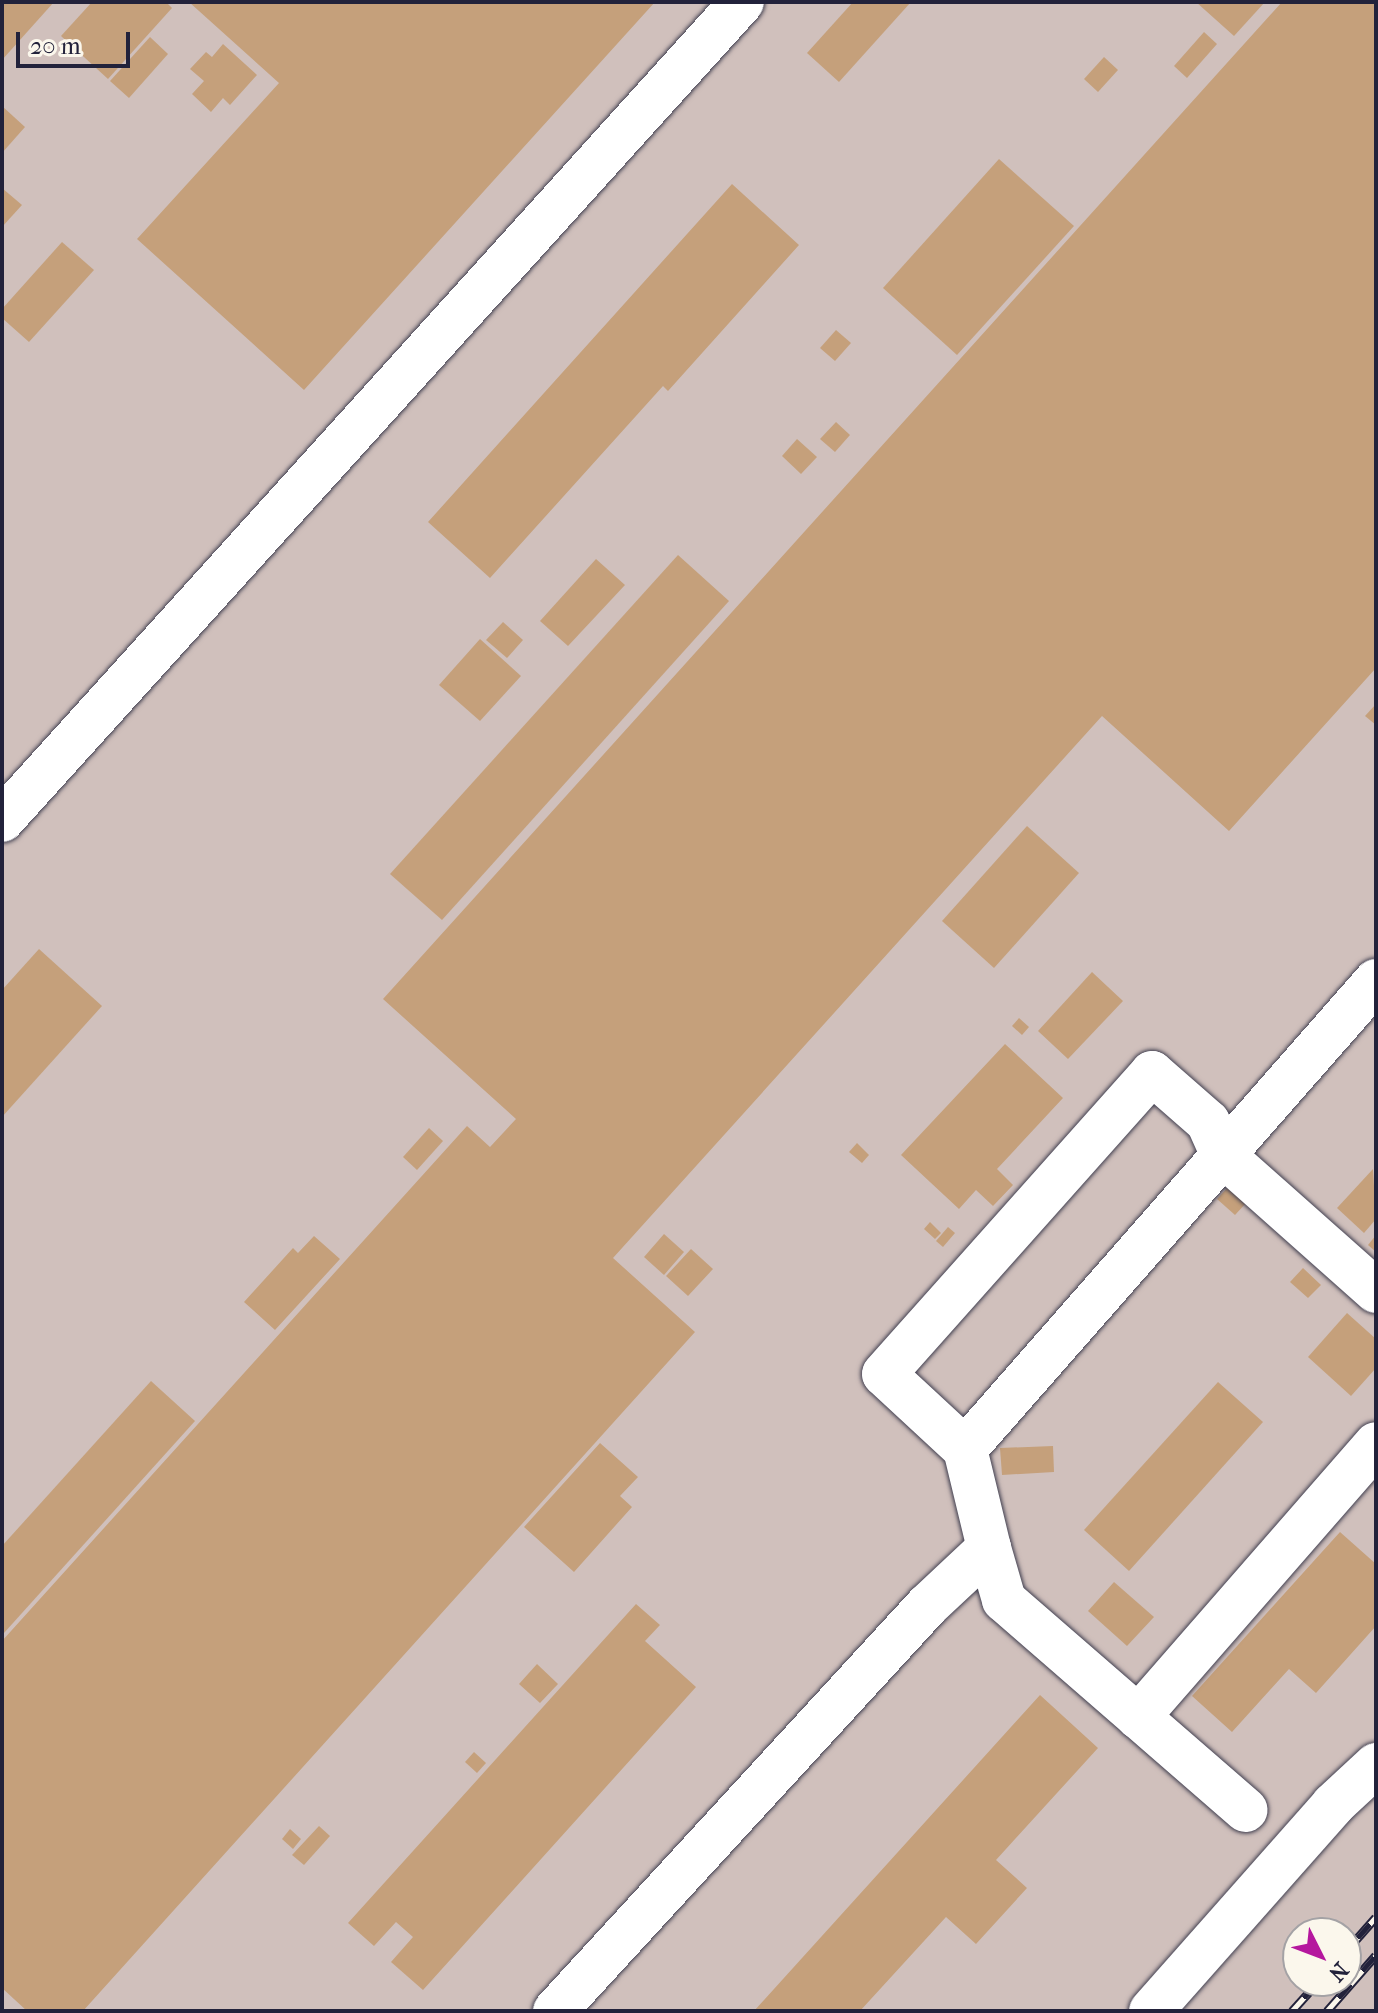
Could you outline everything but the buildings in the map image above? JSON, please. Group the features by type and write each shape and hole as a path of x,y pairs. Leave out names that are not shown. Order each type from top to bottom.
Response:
{"lane":[{"path":"2,820 742,2"},
{"path":"965,1449 1376,981"},
{"path":"1246,1810 1004,1600 965,1449 884,1374 1152,1073 1208,1122 1223,1155 1376,1291"},
{"path":"1138,1717 1376,1444"},
{"path":"555,2011 927,1606 989,1548"},
{"path":"1151,2011 1333,1805 1376,1765"}],"shaded area":[{"path":"2,2 1376,2 1376,2011 2,2011"}],"railway":[{"path":"1362,1933 1376,1917"},
{"path":"1327,2011 1376,1955"},
{"path":"1292,2011 1305,1997"}]}
